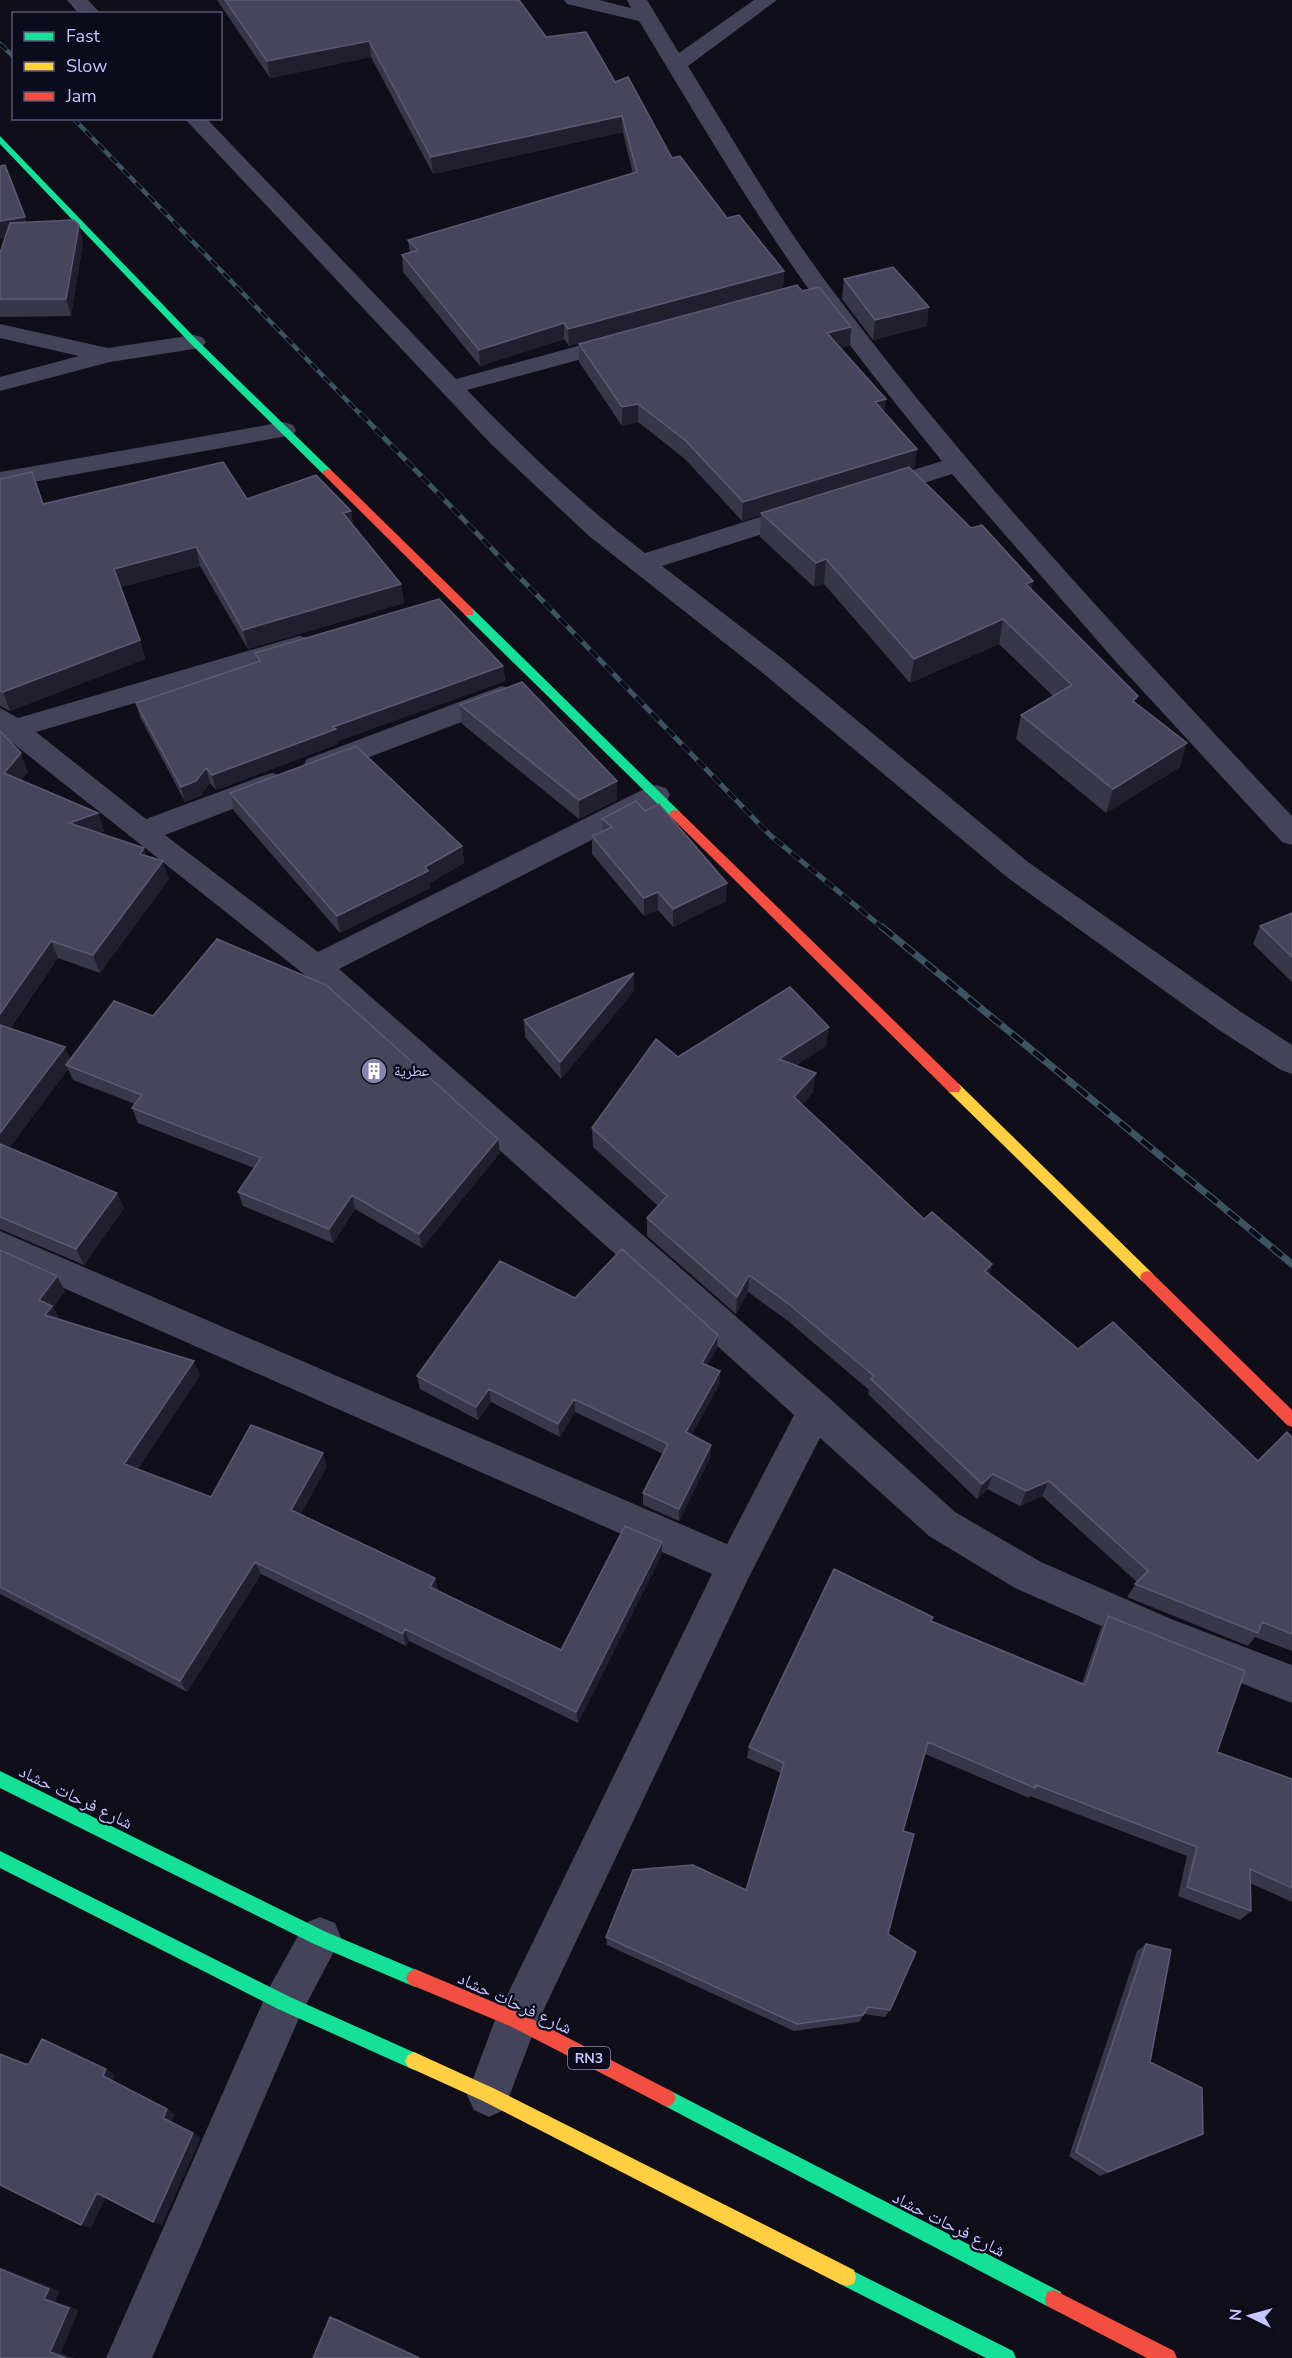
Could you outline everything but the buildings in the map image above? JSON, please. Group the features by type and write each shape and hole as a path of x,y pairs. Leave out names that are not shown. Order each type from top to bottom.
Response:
{"street":[{"path":"574,0 641,8 677,65 806,292 1088,613 1292,834"},
{"path":"677,65 715,35 767,0"},
{"path":"196,120 508,446 598,530 774,667 1018,870 1230,1021 1292,1060"},
{"path":"0,139 194,342 284,430 444,602 540,681 1292,1420"},
{"path":"0,331 108,355"},
{"path":"452,387 646,335"},
{"path":"0,384 108,355 194,342"},
{"path":"0,480 284,430"},
{"path":"856,496 959,464"},
{"path":"640,564 822,507"},
{"path":"6,723 320,639"},
{"path":"142,832 540,681"},
{"path":"6,723 316,967 816,1409 942,1524 1028,1575 1163,1634 1292,1684"},
{"path":"316,967 656,795"},
{"path":"0,1245 735,1566"},
{"path":"489,2095 516,2020 735,1566 816,1409"},
{"name":"شارع فرحات حشاد","path":"0,1779 320,1938 516,2020 1167,2358"},
{"path":"0,1859 284,2003 489,2095 1006,2358"},
{"path":"129,2358 284,2003 320,1938"}],"railway":[{"path":"0,44 12,55"},
{"path":"75,120 361,415"},
{"path":"360,413 771,836 884,929"},
{"path":"882,927 1292,1264"}],"traffic: fast":[{"path":"0,139 194,342 327,472"},
{"path":"469,612 675,814"},
{"path":"0,1779 320,1938 415,1978"},
{"path":"0,1859 284,2003 414,2061"},
{"path":"667,2098 1054,2299"},
{"path":"847,2277 1006,2358"}],"traffic: slow":[{"path":"954,1088 1147,1277"},
{"path":"414,2061 489,2095 847,2277"}],"traffic: jam":[{"path":"327,472 469,612"},
{"path":"675,814 954,1088"},
{"path":"1147,1277 1292,1420"},
{"path":"415,1978 516,2020 667,2098"},
{"path":"1054,2299 1167,2358"}],"place":[{"name":"عطرية","path":"374,1071"}]}
